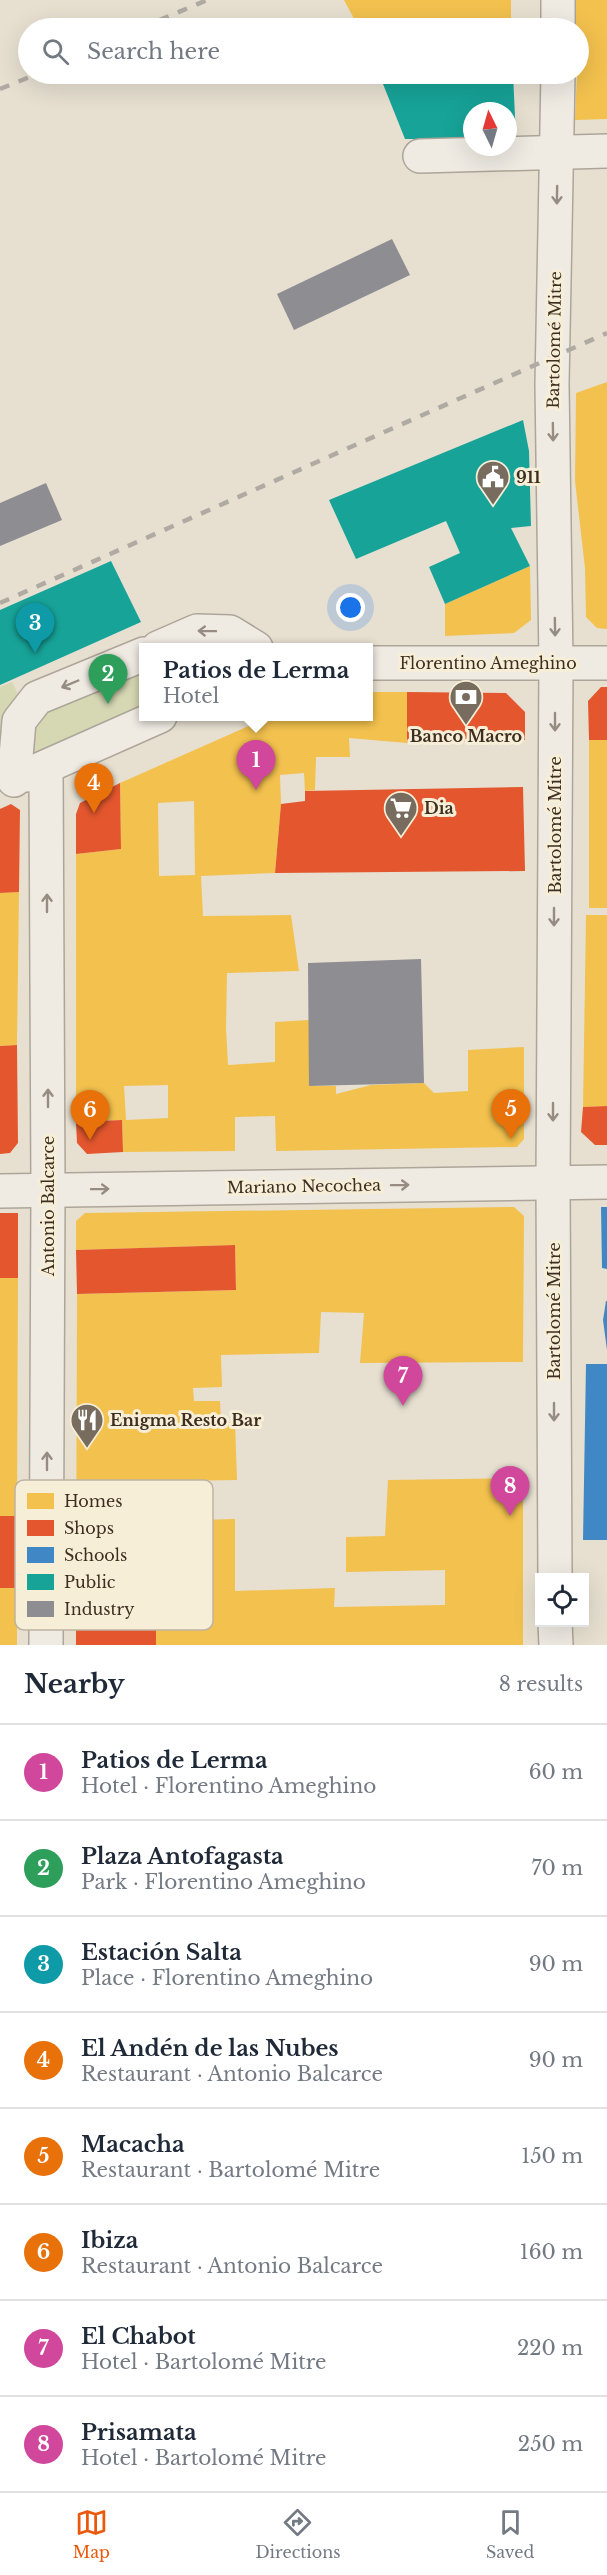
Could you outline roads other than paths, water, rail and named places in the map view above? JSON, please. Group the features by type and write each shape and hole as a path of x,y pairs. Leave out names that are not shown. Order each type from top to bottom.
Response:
{"street":[{"path":"558,0 558,18"},
{"name":"Bartolomé Mitre","path":"555,1573 553,1183 556,663 552,384 558,84"},
{"path":"420,156 607,151"},
{"path":"169,643 197,631 230,632 248,643"},
{"path":"7,783 19,721 37,699 139,656"},
{"name":"Florentino Ameghino","path":"373,663 607,663"},
{"path":"7,783 151,721"},
{"name":"Antonio Balcarce","path":"46,767 47,1480"},
{"name":"Mariano Necochea","path":"0,1191 607,1182"},
{"path":"555,1627 556,1645"},
{"name":"Antonio Balcarce","path":"46,1630 46,1645"}],"railway":[{"path":"165,18 207,0"},
{"path":"0,89 18,82"},
{"path":"0,603 607,333"}],"place":[{"name":"911","path":"493,506"},
{"name":"Estación Salta","path":"35,653"},
{"name":"Plaza Antofagasta","path":"108,704"},
{"name":"Banco Macro","path":"466,726"},
{"name":"Patios de Lerma","path":"256,790"},
{"name":"El Andén de las Nubes","path":"94,813"},
{"name":"Dia","path":"401,837"},
{"name":"Macacha","path":"511,1139"},
{"name":"Ibiza","path":"90,1140"},
{"name":"El Chabot","path":"403,1406"},
{"name":"Enigma Resto Bar","path":"87,1449"},
{"name":"Prisamata","path":"510,1516"}]}
